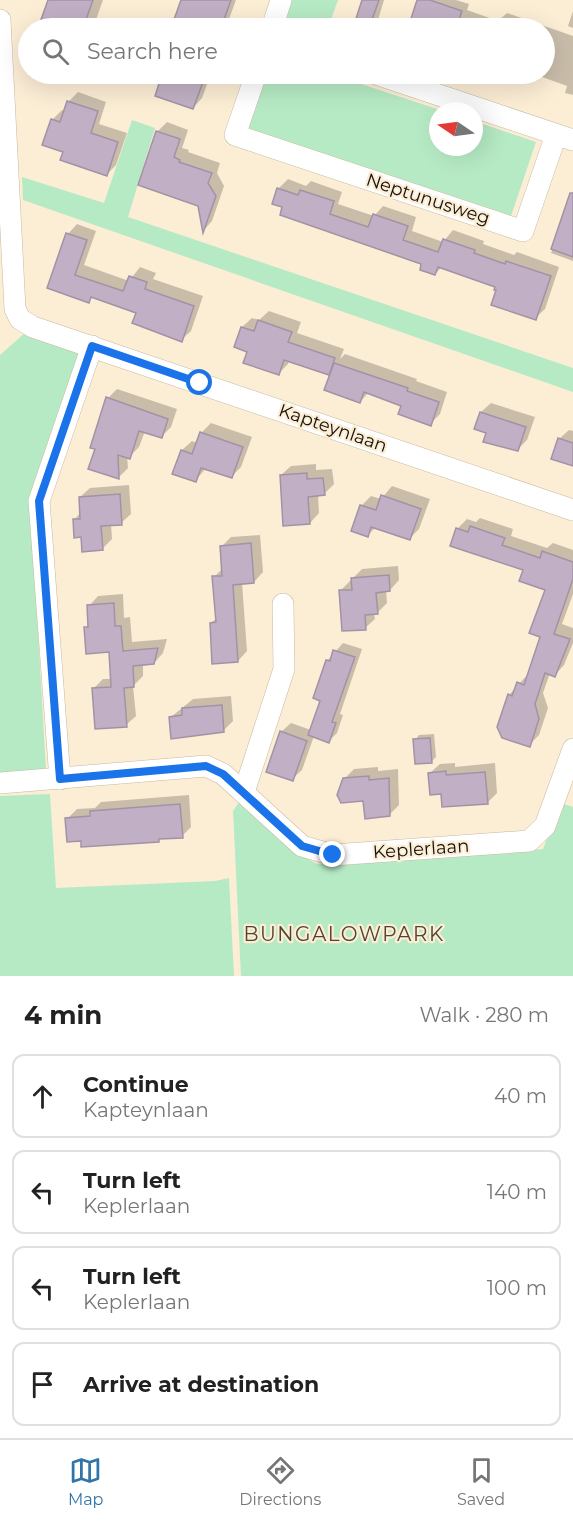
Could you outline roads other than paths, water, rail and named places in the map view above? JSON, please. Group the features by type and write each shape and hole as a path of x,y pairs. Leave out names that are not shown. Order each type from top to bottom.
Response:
{"street":[{"path":"275,18 281,0"},
{"name":"Kapteynlaan","path":"0,20 15,309 20,319 33,327 573,510"},
{"name":"Neptunusweg","path":"253,84 235,135 523,231 565,137 406,84"},
{"path":"60,779 39,501 92,346"},
{"path":"244,792 284,669 283,604"},
{"name":"Keplerlaan","path":"0,783 206,766 223,774 302,846 333,855 529,841 545,826 573,749"}],"district":[{"name":"BUNGALOWPARK","path":"344,934"}]}
